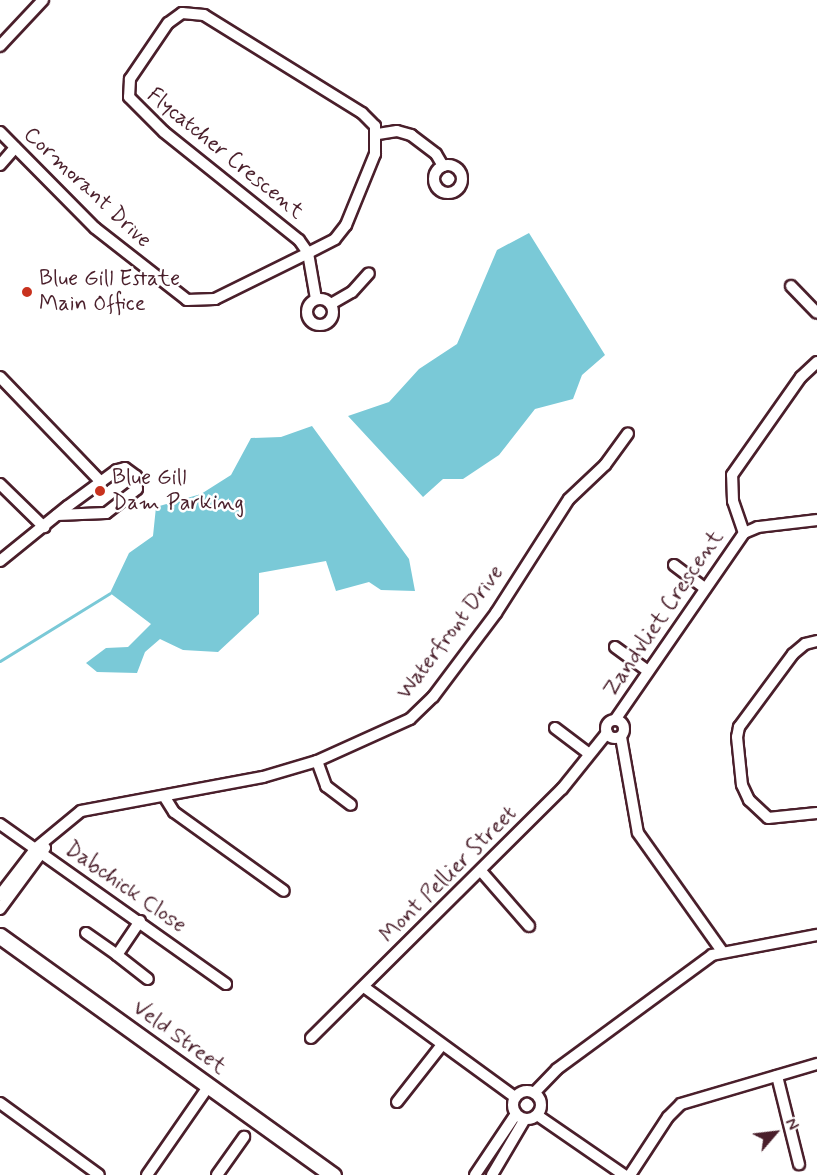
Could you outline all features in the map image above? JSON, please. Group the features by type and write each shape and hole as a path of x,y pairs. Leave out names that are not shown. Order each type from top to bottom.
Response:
{"street":[{"path":"0,46 43,0"},
{"name":"Flycatcher Crescent","path":"308,253 289,231 135,107 127,91 130,79 168,23 182,14 196,12 362,113 378,134"},
{"path":"331,304 330,321 313,323 307,313 316,299 308,253 342,233 375,154 378,134 397,131 411,135 436,154 443,166"},
{"name":"Cormorant Drive","path":"0,132 95,228 188,300 200,303 215,299 308,253"},
{"path":"0,165 15,148"},
{"path":"316,299 331,304 352,292 369,273"},
{"path":"791,286 817,313"},
{"path":"744,533 733,501 732,475 801,376 817,362"},
{"path":"0,377 101,482"},
{"name":"Waterfront Drive","path":"0,909 47,842 81,811 263,777 317,761 394,729 426,706 496,614 569,499 596,475 628,433"},
{"path":"2,556 101,482 125,468 136,476 138,486 106,513 57,515"},
{"path":"0,484 44,526"},
{"name":"Zandvliet Crescent","path":"615,720 744,533 753,528 817,520"},
{"path":"674,565 705,588"},
{"path":"817,641 805,644 793,654 739,727 737,737 742,785 749,800 768,818 817,813"},
{"path":"615,647 648,671"},
{"path":"621,737 612,738 607,733 607,724 615,720 624,726 621,737 638,833 721,950"},
{"path":"555,728 588,753"},
{"name":"Mont Pellier Street","path":"311,1038 481,872 562,789 588,753 607,733"},
{"path":"317,761 326,786 351,805"},
{"path":"164,796 174,812 284,891"},
{"name":"Dabchick Close","path":"0,824 226,984"},
{"name":"Waterfront Drive","path":"0,894 40,851"},
{"path":"481,872 529,926"},
{"path":"117,955 140,921"},
{"path":"86,933 148,979"},
{"path":"534,1093 556,1069 721,950 817,935"},
{"name":"Veld Street","path":"0,936 333,1175"},
{"path":"364,987 441,1046 515,1097 521,1116 492,1175"},
{"path":"397,1102 441,1046"},
{"path":"630,1175 676,1108 817,1064"},
{"path":"777,1076 800,1164"},
{"path":"147,1175 208,1087"},
{"path":"515,1097 524,1091 534,1093 541,1103 537,1114"},
{"path":"0,1103 99,1175"},
{"path":"475,1175 521,1116 537,1114 624,1175"},
{"path":"218,1175 244,1137"}],"water":[{"path":"529,233 605,355 582,375 573,399 535,409 499,455 463,479 443,479 423,497 348,416 389,402 419,369 457,344 497,250"},
{"path":"312,426 409,559 415,591 381,590 369,582 336,591 326,561 259,573 259,614 218,652 183,650 160,639 145,652 137,673 97,672 86,663 106,648 128,647 151,624 110,593 129,553 153,536 156,507 201,494 231,475 251,438 281,437"}],"waterway":[{"path":"0,661 110,593"}],"place":[{"name":"Blue Gill Estate Main Office","path":"27,292"},
{"name":"Blue Gill Dam Parking","path":"100,491"}]}
